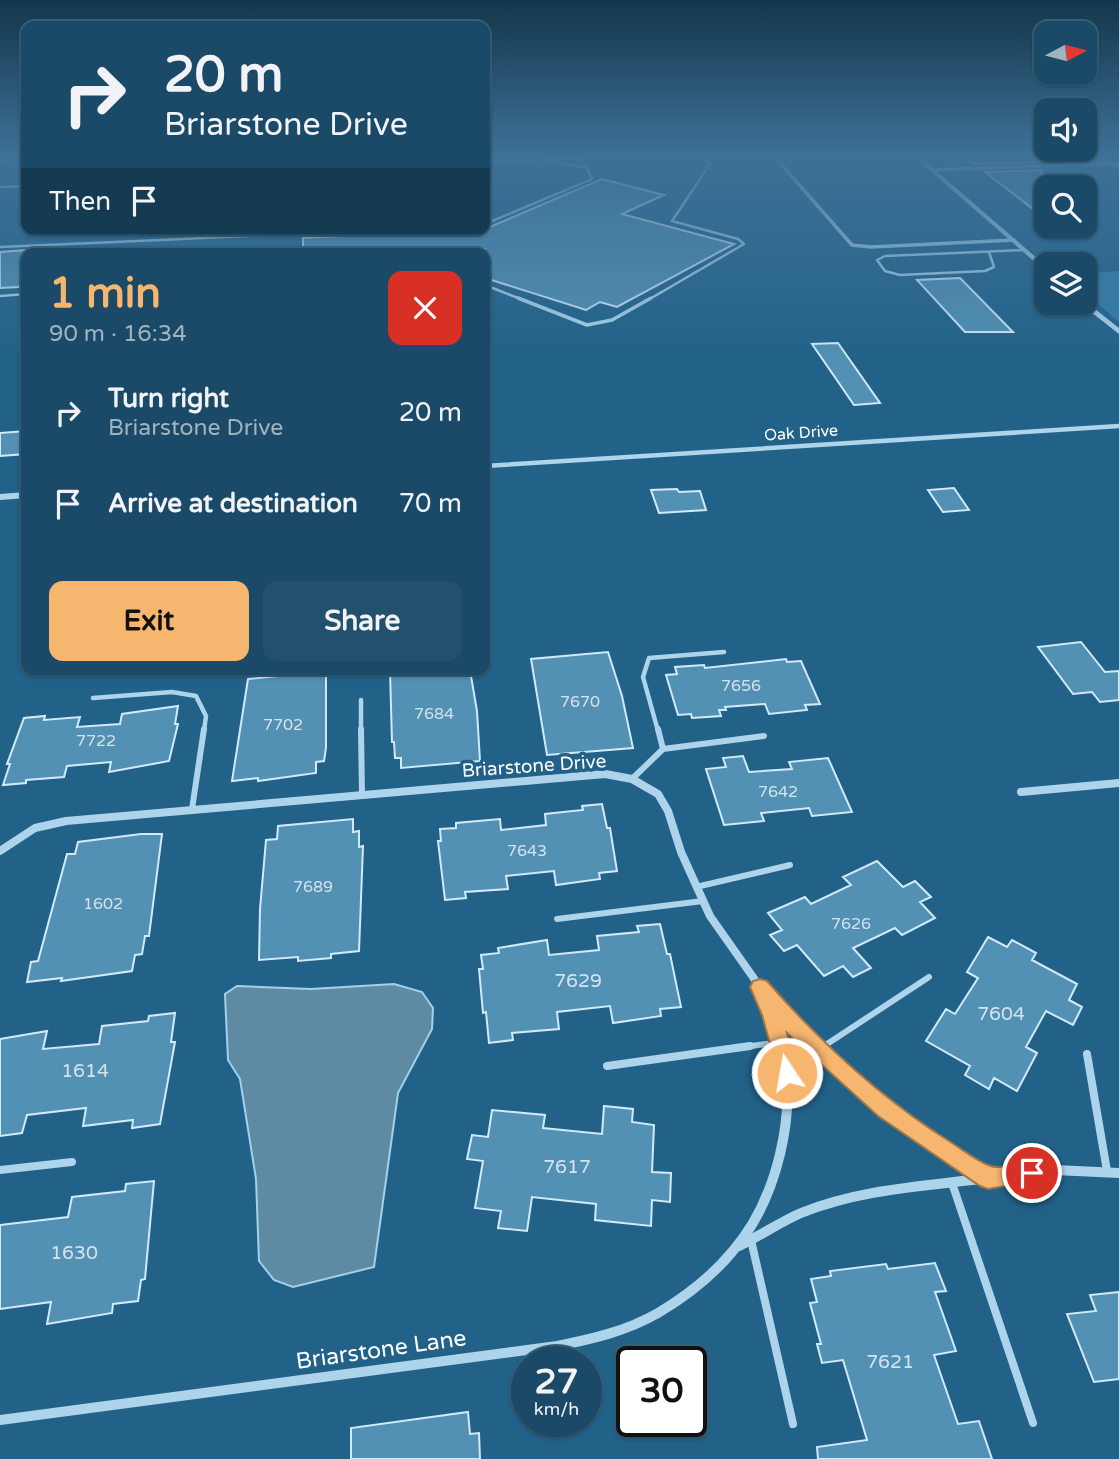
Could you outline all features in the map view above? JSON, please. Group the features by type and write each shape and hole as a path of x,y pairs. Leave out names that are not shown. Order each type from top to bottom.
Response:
{"street":[{"path":"833,223 852,245 871,247 1014,240"},
{"path":"994,223 1034,258"},
{"path":"1097,313 1119,332"},
{"name":"Oak Drive","path":"490,466 1119,426"},
{"path":"0,496 21,495"},
{"name":"Briarstone Drive","path":"0,851 15,839 42,826 66,821 605,774 632,779 648,786 661,799 710,916 760,987 818,1050 886,1109 988,1178"},
{"path":"1021,792 1119,783"},
{"name":"Briarstone Lane","path":"0,1420 557,1346 594,1339 659,1313 738,1246 760,1207 781,1152 787,1118 788,1085 781,1042 760,987"},
{"path":"988,1178 1055,1170 1119,1173"},
{"name":"Briarstone Lane","path":"738,1246 800,1213 840,1200 988,1178"}],"lane":[{"path":"490,287 587,325 612,320 744,244 738,239 680,223"},
{"path":"0,247 280,235"},
{"path":"989,252 994,267 985,271 900,275 884,271 877,260 885,256 1025,250"},
{"path":"0,296 21,294"},
{"path":"663,748 643,677 649,658 724,652"},
{"path":"93,698 172,692 195,696 206,716 192,810"},
{"path":"361,699 362,795"},
{"path":"632,779 663,748 764,736"},
{"path":"696,887 790,865"},
{"path":"557,919 703,901"},
{"path":"818,1050 929,977"},
{"path":"607,1066 781,1042"},
{"path":"1087,1054 1107,1171"},
{"path":"0,1170 72,1162"},
{"path":"952,1183 1033,1423"},
{"path":"751,1240 793,1424"}],"shaded area":[{"path":"1119,271 1119,322 1097,303 1097,272"},
{"path":"394,984 422,992 433,1008 432,1029 398,1093 374,1267 293,1287 274,1280 259,1261 256,1179 240,1079 228,1060 225,994 237,986 311,989"}],"building":[{"path":"499,223 656,223 734,244 617,307 600,302 586,310 490,280 490,248 303,248 303,238 490,235 490,227"},
{"path":"21,250 19,287 0,288 0,252"},
{"path":"960,278 1013,332 965,332 917,280"},
{"path":"838,343 880,403 854,405 812,344"},
{"path":"21,431 21,454 0,456 0,433"},
{"path":"954,488 969,510 943,512 928,490"},
{"path":"677,489 679,492 700,491 706,510 659,513 651,490"},
{"path":"1081,642 1105,672 1119,671 1119,700 1100,702 1092,692 1073,694 1038,647"},
{"path":"608,652 622,696 633,748 547,755 531,659"},
{"path":"786,659 787,662 801,661 820,704 805,705 807,710 769,714 765,704 725,707 726,710 719,710 721,716 692,718 691,714 678,715 666,675 677,674 675,667 704,665 705,668"},
{"path":"326,675 326,748 324,761 316,762 316,773 258,781 258,778 232,781 248,679"},
{"path":"390,675 471,675 477,711 480,761 401,768 401,758 395,758"},
{"path":"178,706 175,724 178,724 169,761 109,772 111,762 67,766 64,777 3,785 10,764 7,764 24,718 45,716 44,720 80,717 77,727 120,724 122,714"},
{"path":"743,756 749,772 792,769 789,762 828,758 852,812 812,816 809,808 761,813 764,821 724,825 706,769 726,767 723,758"},
{"path":"602,804 607,828 610,828 617,871 599,873 600,879 556,885 554,871 506,876 508,889 465,892 466,898 445,900 438,841 441,841 440,829 456,828 456,823 500,819 501,830 546,825 545,814 583,810 582,806"},
{"path":"353,819 353,832 359,831 359,847 363,846 359,951 331,954 331,958 298,961 298,957 259,960 266,840 277,839 278,826"},
{"path":"162,834 149,936 145,936 142,954 135,955 132,971 61,981 62,978 27,982 31,962 38,961 67,854 75,854 78,842"},
{"path":"877,861 903,887 915,881 931,897 920,902 935,918 902,935 895,928 853,948 871,968 853,977 843,966 824,976 797,945 784,951 770,935 782,930 768,913 805,897 811,904 851,885 843,877"},
{"path":"660,924 667,954 670,954 681,1007 660,1009 661,1016 613,1023 610,1006 557,1012 559,1029 512,1033 513,1040 489,1043 479,969 483,969 481,955 499,953 498,948 547,940 549,955 599,950 597,936 639,932 637,926"},
{"path":"988,937 1007,947 1012,940 1036,953 1032,960 1077,984 1069,1000 1082,1007 1073,1025 1046,1011 1026,1047 1037,1053 1017,1091 994,1078 989,1089 965,1075 970,1066 926,1041 946,1009 955,1014 978,978 967,972"},
{"path":"175,1013 171,1042 175,1042 160,1124 132,1128 133,1120 83,1126 86,1108 27,1115 22,1133 0,1136 0,1039 47,1031 43,1049 99,1044 102,1026 148,1021 149,1016"},
{"path":"604,1106 633,1109 632,1122 654,1125 652,1172 671,1173 670,1202 652,1200 651,1226 595,1220 596,1204 532,1197 527,1231 498,1228 501,1211 475,1208 483,1161 467,1159 472,1135 488,1137 492,1110 545,1115 543,1128 602,1134"},
{"path":"154,1181 145,1279 141,1280 138,1301 113,1304 112,1313 47,1324 51,1302 0,1309 0,1225 68,1217 72,1197 125,1191 126,1184"},
{"path":"935,1263 946,1291 935,1292 956,1351 934,1355 958,1424 979,1421 992,1459 818,1459 817,1447 867,1440 843,1360 822,1363 817,1344 821,1344 810,1303 817,1302 811,1279 831,1276 830,1271 886,1264 888,1269"},
{"path":"1119,1292 1119,1379 1094,1382 1067,1314 1096,1311 1090,1295"},
{"path":"468,1412 470,1434 479,1433 480,1459 351,1459 351,1428"}],"route":[{"path":"787,1073 783,1049 760,987 804,1037 831,1062 918,1133 988,1178 1032,1173"}]}
